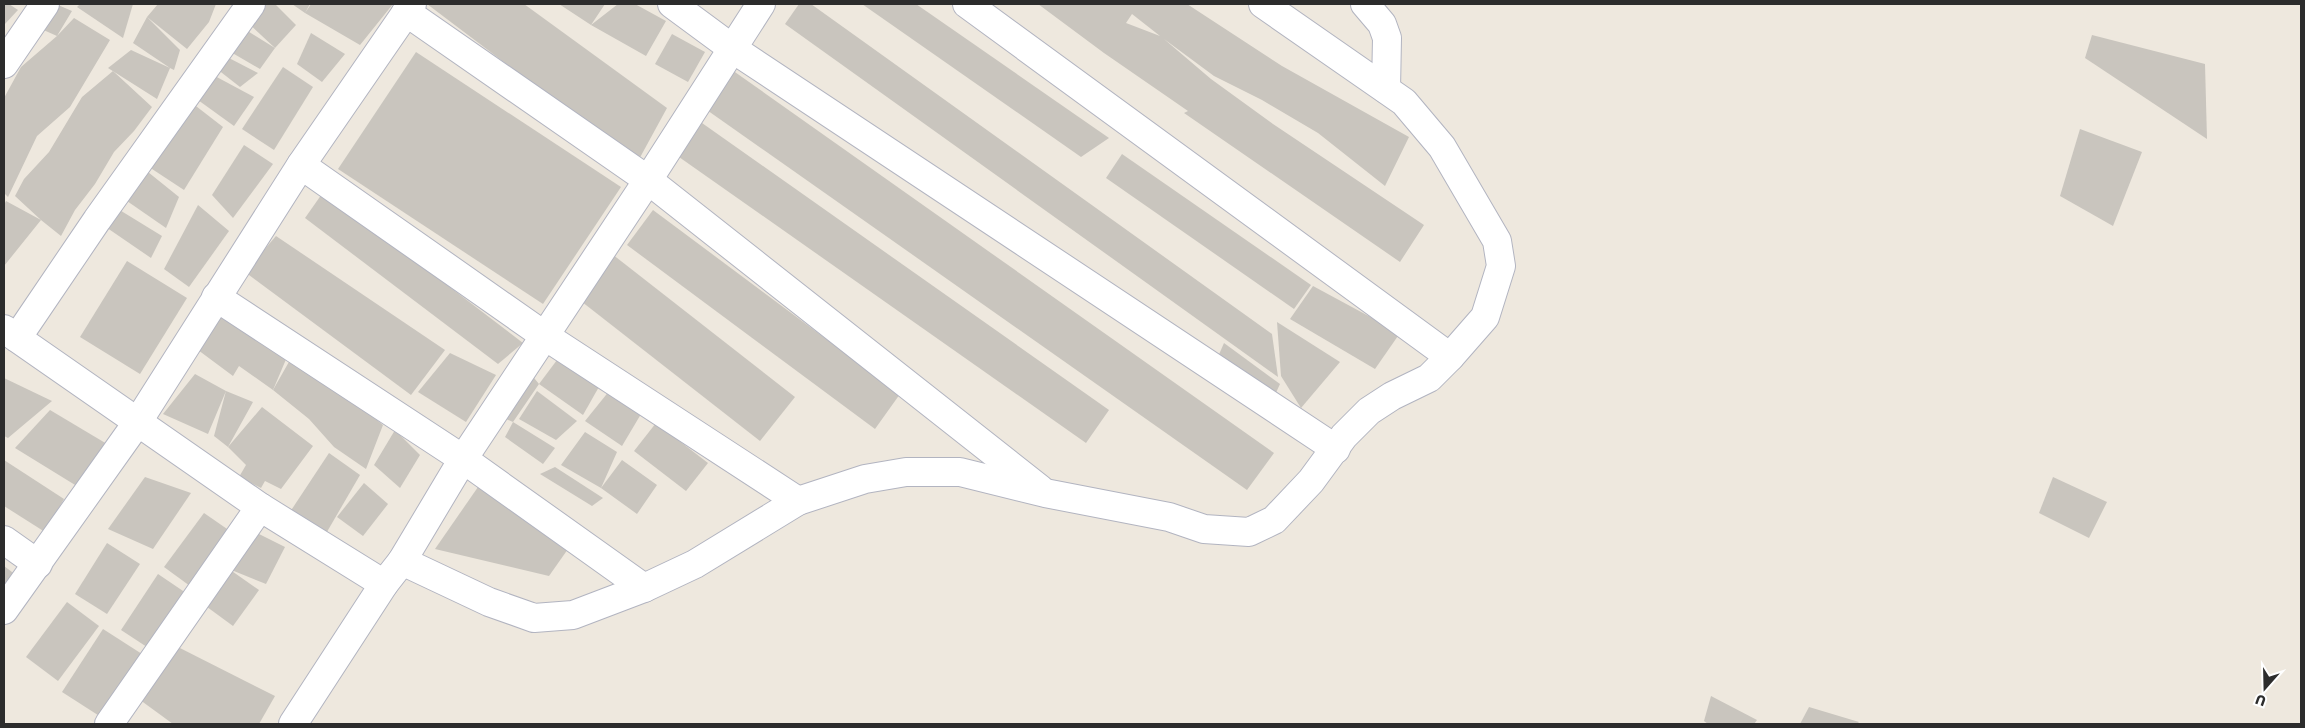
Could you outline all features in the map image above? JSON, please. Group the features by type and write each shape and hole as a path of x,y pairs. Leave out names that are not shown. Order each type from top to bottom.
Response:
{"street":[{"path":"250,4 96,220 11,333 137,423 260,507 384,584"},
{"path":"672,4 733,49 1336,449"},
{"path":"293,724 384,584 402,561 463,459 648,180 761,4"},
{"path":"967,4 1450,357"},
{"path":"402,561 489,602 534,618 573,615 644,588 695,564 798,501 865,479 906,472 960,472 1045,493 1170,516 1204,529 1249,532 1274,520 1311,481 1344,436 1369,412 1392,396 1429,378 1450,357 1485,317 1501,266 1497,242 1442,147 1404,102 1263,4"},
{"path":"1365,4 1382,24 1387,38 1386,89"},
{"path":"4,64 35,7"},
{"path":"4,610 137,423 301,165 409,8 648,180 1045,493"},
{"path":"301,165 545,336 798,501"},
{"path":"216,297 463,459 644,588"},
{"path":"109,724 260,507"},
{"path":"4,540 38,564"}],"building":[{"path":"4,4 9,4 18,10 4,25"},
{"path":"80,4 133,4 123,38 77,7"},
{"path":"158,4 216,4 209,22 187,49 147,17"},
{"path":"262,4 275,4 296,25 275,48 247,22"},
{"path":"292,4 310,4 305,13"},
{"path":"311,4 393,4 360,45 305,13"},
{"path":"427,4 524,4 667,108 637,163"},
{"path":"559,4 605,4 591,25"},
{"path":"618,4 635,4 666,21 646,56 591,25"},
{"path":"799,4 811,4 1272,334 1278,377 785,24"},
{"path":"862,4 916,4 1109,138 1081,157"},
{"path":"1038,4 1187,4 1282,66 1409,137 1385,186 1318,133 1262,100 1214,76 1164,39 1211,79 1273,124 1424,225 1400,262 1184,113 1188,111 1104,53","holes":["1132,14 1160,36 1126,23"]},
{"path":"58,5 72,11 57,36 39,28"},
{"path":"147,17 180,50 174,70 133,43"},
{"path":"74,18 110,40 70,107 37,136 8,197 4,193 4,98 21,67 57,36"},
{"path":"246,30 275,48 260,69 229,51"},
{"path":"311,33 345,54 322,82 297,64"},
{"path":"672,34 705,52 688,82 655,64"},
{"path":"2092,35 2205,64 2207,139 2085,58"},
{"path":"131,50 170,68 157,99 108,68"},
{"path":"416,52 621,187 543,304 338,169"},
{"path":"227,57 258,73 240,87 217,69"},
{"path":"283,67 313,87 274,150 242,129"},
{"path":"732,70 1274,453 1247,490 704,108"},
{"path":"113,71 152,107 134,131 114,152 95,184 75,210 61,236 15,196 24,179 49,152 82,97"},
{"path":"213,75 254,97 234,126 198,100"},
{"path":"192,103 223,127 184,190 149,167"},
{"path":"702,123 1109,410 1086,443 679,157"},
{"path":"2080,129 2142,152 2113,226 2060,196"},
{"path":"244,145 273,164 233,218 212,195"},
{"path":"1122,154 1311,285 1294,309 1106,178"},
{"path":"143,168 179,197 166,228 127,201"},
{"path":"324,191 523,343 498,364 305,218"},
{"path":"6,201 41,220 4,266 4,205"},
{"path":"198,205 229,231 189,287 164,269"},
{"path":"118,209 162,236 151,258 97,221"},
{"path":"653,210 900,394 875,429 627,245"},
{"path":"276,236 445,350 411,395 245,272"},
{"path":"612,254 795,397 760,441 577,298"},
{"path":"127,261 187,298 140,374 80,337"},
{"path":"1313,286 1400,333 1375,369 1290,319"},
{"path":"223,313 287,357 273,390 239,366 233,376 198,350"},
{"path":"1277,322 1340,362 1301,408 1281,376"},
{"path":"1224,343 1280,384 1274,397 1217,359"},
{"path":"294,353 383,425 366,469 334,447 309,419 273,390"},
{"path":"450,353 496,375 466,422 418,392"},
{"path":"560,356 600,385 583,415 539,384"},
{"path":"530,373 539,384 513,422 499,416"},
{"path":"195,374 226,391 208,434 163,414"},
{"path":"4,378 52,401 8,438 4,436"},
{"path":"610,390 641,414 622,446 585,421"},
{"path":"226,391 253,402 228,447 214,436"},
{"path":"537,391 577,421 556,440 519,419"},
{"path":"262,407 313,446 281,489 265,481 261,488 239,477 246,465 228,447"},
{"path":"50,410 112,447 80,488 15,448"},
{"path":"513,422 555,448 543,464 505,437"},
{"path":"656,423 708,463 686,491 634,451"},
{"path":"395,430 420,455 400,488 374,465"},
{"path":"585,432 617,452 601,488 561,465"},
{"path":"329,453 360,475 324,537 288,515"},
{"path":"4,460 64,499 45,532 4,506"},
{"path":"622,460 657,485 637,514 601,488"},
{"path":"555,467 603,498 592,506 540,474"},
{"path":"145,477 191,493 153,549 108,529"},
{"path":"2053,477 2107,502 2089,538 2039,513"},
{"path":"364,483 388,504 363,536 337,517"},
{"path":"478,487 568,549 549,576 435,549"},
{"path":"204,513 230,531 190,586 164,567"},
{"path":"247,528 285,547 266,584 229,569"},
{"path":"107,543 140,564 107,614 75,594"},
{"path":"4,566 16,575 4,588"},
{"path":"229,569 259,590 233,626 203,604"},
{"path":"158,574 186,593 150,649 121,630"},
{"path":"67,602 99,626 58,681 26,657"},
{"path":"103,629 142,654 101,717 62,692"},
{"path":"172,644 275,696 259,724 173,724 136,697"},
{"path":"1711,696 1757,720 1754,724 1708,724 1704,721"},
{"path":"1809,707 1859,722 1857,724 1800,724"}]}
